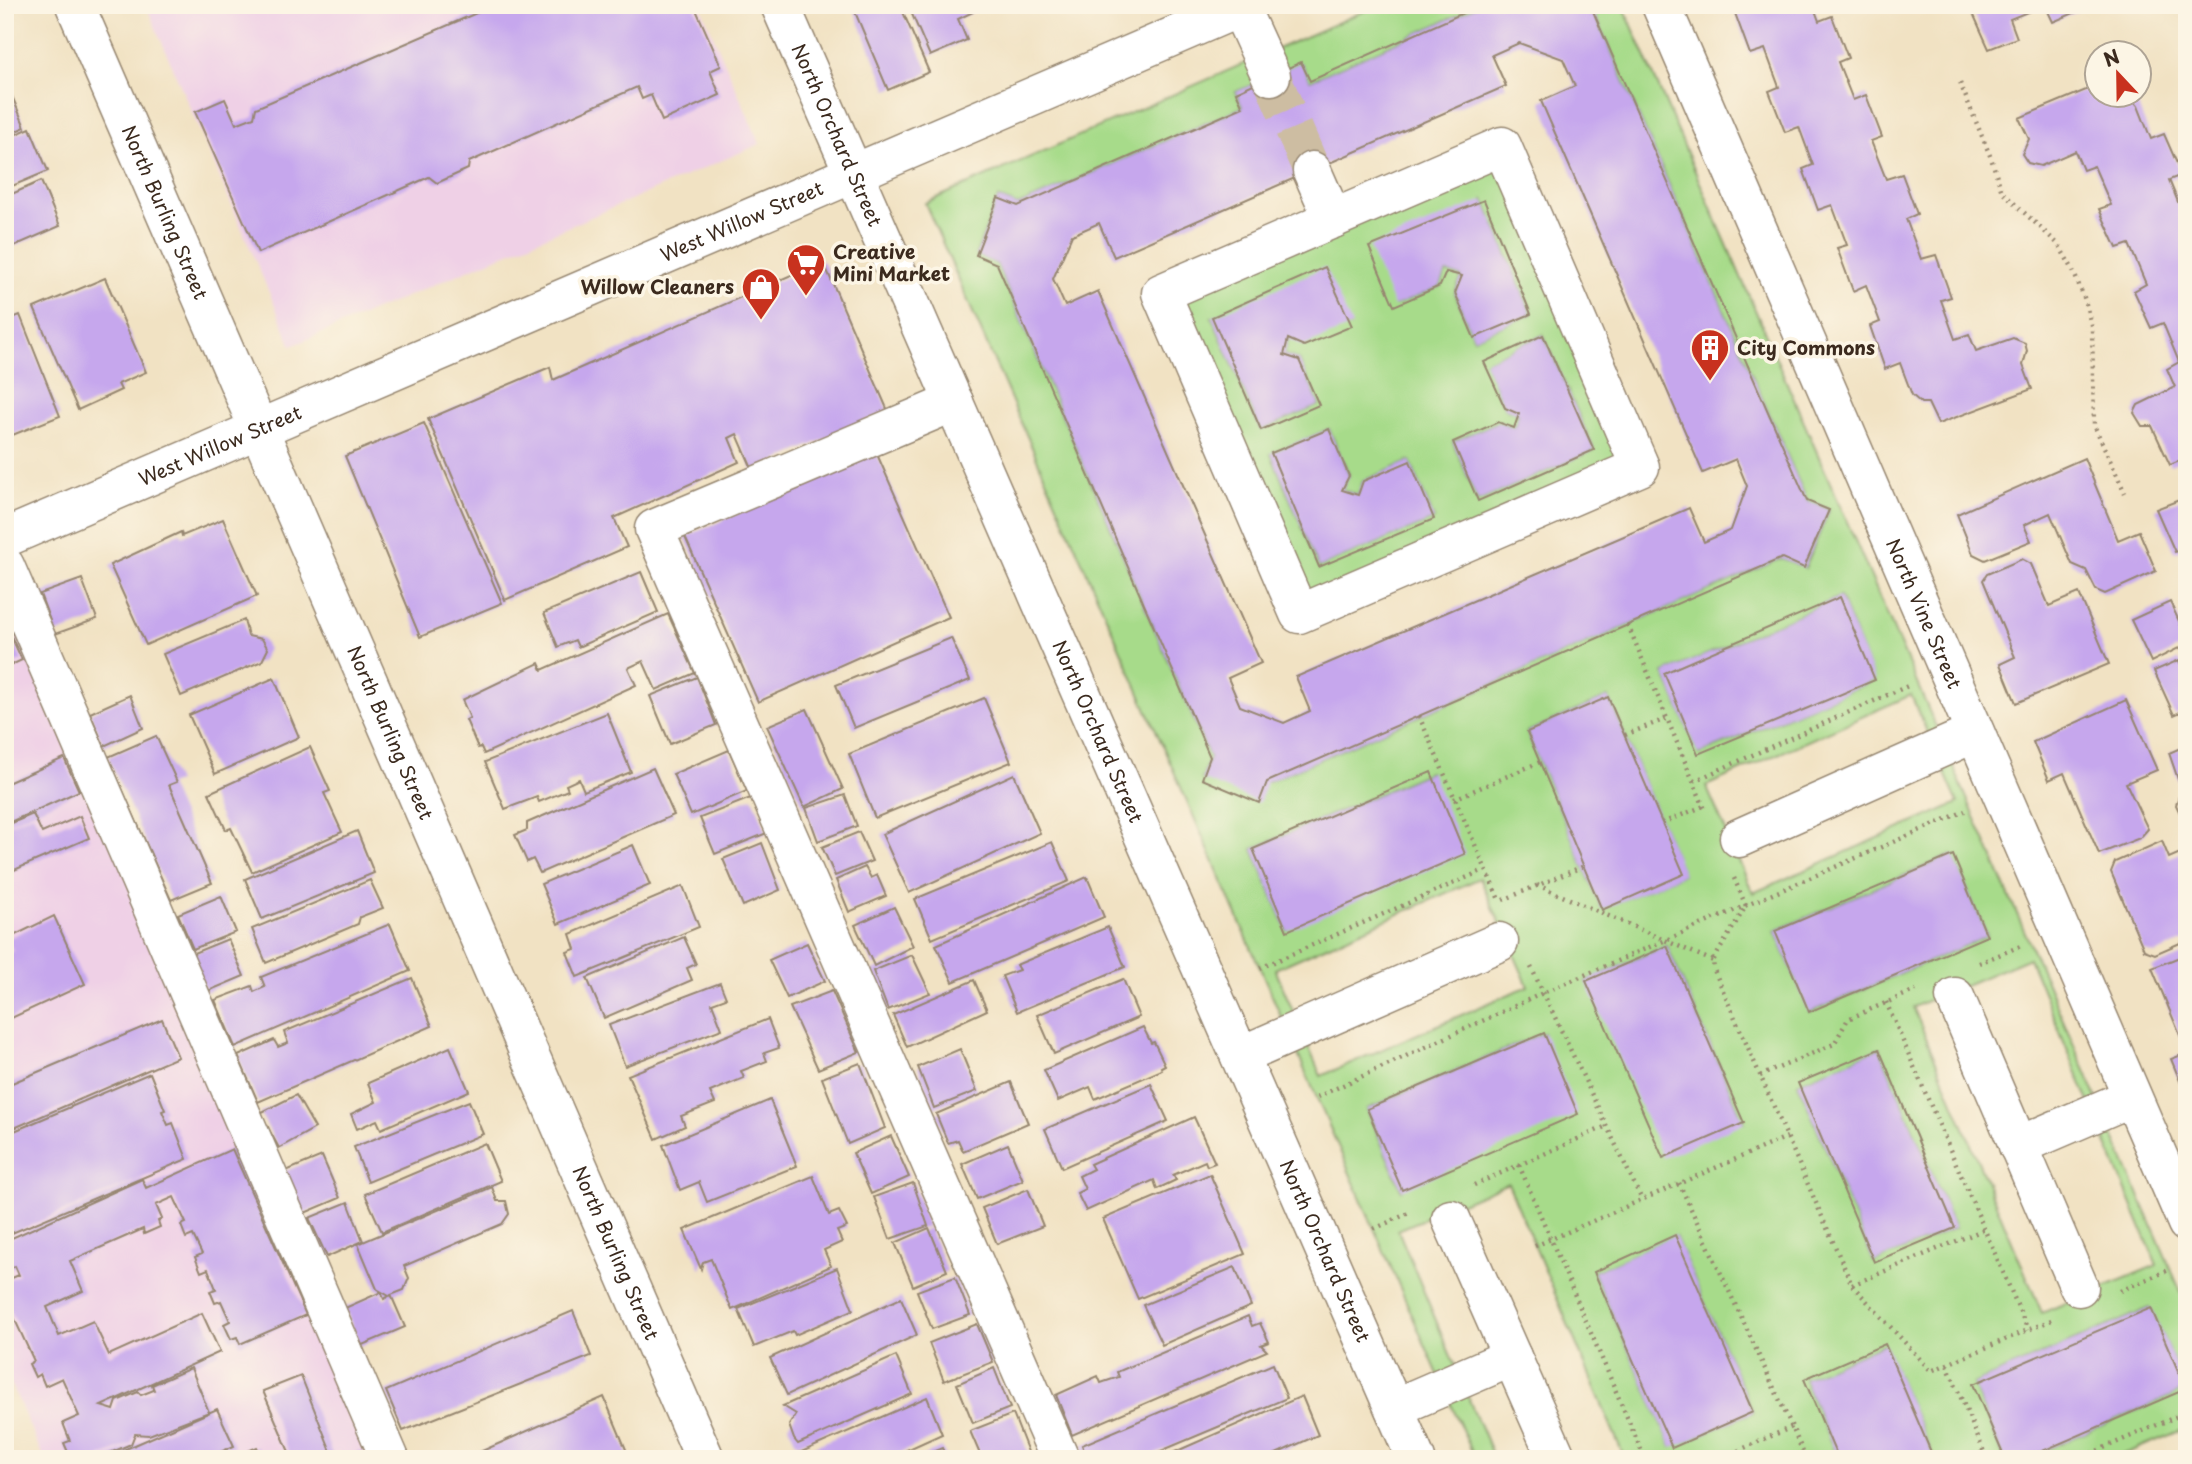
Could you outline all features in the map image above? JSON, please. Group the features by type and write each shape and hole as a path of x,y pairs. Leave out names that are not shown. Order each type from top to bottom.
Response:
{"street":[{"name":"North Burling Street","path":"75,5 705,1459"},
{"name":"North Orchard Street","path":"780,5 1416,1459"},
{"name":"North Vine Street","path":"1661,5 2187,1223"},
{"name":"West Willow Street","path":"5,538 1243,6"},
{"path":"1243,6 1270,76"},
{"path":"1502,146 1640,467 1299,614 1161,293 1333,219 1502,146"},
{"path":"1312,171 1333,219"},
{"path":"954,402 654,529 1060,1459"},
{"path":"5,566 390,1459"},
{"path":"1726,842 1975,733"},
{"path":"1240,1056 1499,942"},
{"path":"1949,984 2085,1299"},
{"path":"2018,1146 2132,1097"},
{"path":"1437,1213 1512,1357 1557,1459"},
{"path":"1394,1408 1512,1357"}],"path":[{"path":"1960,83 2003,192 2058,244 2072,268 2085,300 2092,329 2094,425 2125,493"},
{"path":"1628,625 1704,806 1726,842 1746,906 1713,961 1714,970 1852,1284 1931,1371 2028,1330 2085,1299 2171,1269"},
{"path":"1694,781 1918,682"},
{"path":"1625,735 1668,718"},
{"path":"1454,799 1539,762"},
{"path":"1662,823 1704,806"},
{"path":"1317,1097 1543,993 1972,808"},
{"path":"1499,901 1584,866"},
{"path":"1260,968 1484,870"},
{"path":"1538,885 1713,961"},
{"path":"1760,1076 1834,1044 1848,1019 1886,1003 1949,984 2030,942"},
{"path":"1886,1003 2028,1330"},
{"path":"1471,1186 1607,1126"},
{"path":"1535,1246 1787,1137"},
{"path":"1519,1165 1645,1459"},
{"path":"1679,1184 1805,1459"},
{"path":"1374,1229 1437,1213"},
{"path":"1852,1284 1984,1229"},
{"path":"1947,1365 1987,1459"},
{"path":"2078,1459 2187,1412"},
{"path":"1718,1459 1792,1427"},
{"path":"1967,1459 1984,1452"}],"shaded area":[{"path":"146,5 700,5 760,144 292,346"},
{"path":"5,571 390,1459 44,1459 5,1370"}],"green space":[{"path":"1378,5 1481,5 1310,81 1301,63 1236,92 1243,107 1018,206 998,198 976,254 997,264 1210,757 1202,779 1267,782 1782,558 1805,568 1829,510 1807,501 1592,9 1593,5 1623,5 2187,1306 2187,1428 2112,1459 2024,1459 2186,1389 2150,1308 1973,1384 2005,1459 1934,1459 1884,1344 1804,1379 1838,1459 1625,1459 1508,1183 1398,1230 1494,1459 1475,1459 925,203","holes":["1840,597 1874,680 1699,754 1664,673","1911,695 1958,803 1753,893 1706,786","1608,697 1683,874 1602,909 1527,732","1430,772 1287,930 1253,849","1952,855 1987,936 1810,1012 1775,931","1480,878 1528,986 1321,1076 1275,969","1667,946 1744,1123 1586,981","2029,958 2157,1265 2042,1313 1913,1007","1544,1033 1402,1190 1367,1109","1879,1049 1955,1228 1874,1262 1798,1083","1675,1236 1753,1412 1672,1447 1594,1272"]},
{"path":"1502,146 1640,467 1299,614 1161,293","holes":["1484,200 1531,314 1474,338 1455,293 1462,276 1446,272 1440,286 1395,305","1212,317 1351,326 1288,339 1284,355 1299,360 1319,405 1261,430","1543,335 1594,450 1478,501 1453,442 1498,422 1514,428 1519,414 1505,408 1485,362","1329,429 1349,475 1342,490 1358,495 1363,481 1410,461 1434,519 1319,567 1271,454"]}],"building":[{"path":"495,5 694,5 721,66 710,71 720,95 662,121 651,95 642,99 637,87 469,162 468,169 437,183 429,177 258,253 195,112 225,99 236,124 254,117 256,108"},
{"path":"852,5 900,5 929,72 888,90"},
{"path":"908,5 971,5 973,12 958,19 967,40 930,56"},
{"name":"City Commons","path":"1481,5 1593,5 1592,9 1807,501 1829,510 1804,568 1782,558 1267,782 1259,803 1202,779 1210,757 997,264 976,255 998,198 1018,206 1243,107 1236,92 1301,62 1310,81","holes":["1519,43 1563,59 1575,86 1541,101 1703,473 1736,459 1747,486 1731,530 1704,542 1689,508 1296,677 1310,711 1284,723 1240,706 1228,678 1261,663 1098,291 1065,306 1053,279 1072,235 1099,223 1114,257 1506,86 1492,55"]},
{"path":"1732,5 1813,5 1819,21 1832,16 1848,58 1838,62 1853,100 1866,95 1882,137 1871,141 1886,179 1902,174 1917,214 1906,219 1921,259 1936,255 1951,297 1941,300 1955,339 1969,334 1976,351 2013,338 2025,343 2027,351 2023,365 2032,389 1938,424 1928,403 1921,403 1912,395 1900,363 1885,369 1870,326 1880,322 1866,285 1853,291 1837,248 1847,245 1832,205 1818,210 1803,169 1813,165 1799,127 1785,132 1769,91 1779,87 1765,49 1750,54"},
{"path":"1959,5 2045,5 2010,19 2017,38 1989,49 1972,11"},
{"path":"2045,5 2079,5 2081,10 2053,22"},
{"path":"9,89 25,127 5,136 5,91"},
{"path":"2084,91 2084,108 2139,108 2151,139 2164,134 2182,175 2169,180 2185,219 2187,218 2187,458 2170,465 2152,426 2142,426 2134,413 2138,405 2175,387 2167,369 2179,362 2163,323 2151,328 2134,291 2146,284 2129,244 2117,248 2099,209 2111,205 2094,166 2083,170 2075,151 2041,166 2028,163 2022,154 2029,139 2019,118"},
{"path":"30,128 48,171 5,189 5,139"},
{"path":"41,181 60,226 5,250 5,197"},
{"path":"1484,200 1531,314 1474,338 1455,293 1462,276 1446,272 1440,286 1394,306 1369,247"},
{"path":"823,261 888,411 753,471 737,434 729,438 739,462 614,518 627,547 505,600 428,419 550,367 553,380"},
{"path":"1325,267 1352,326 1304,346 1288,339 1284,355 1299,360 1319,405 1261,430 1212,317"},
{"path":"105,278 146,372 118,384 121,390 78,410 34,308"},
{"path":"20,315 60,416 5,438 5,321"},
{"path":"1543,335 1594,450 1478,501 1453,442 1498,422 1514,428 1519,414 1505,408 1484,362"},
{"path":"424,423 502,603 420,637 345,456"},
{"path":"1329,429 1349,476 1342,490 1358,495 1363,481 1410,461 1434,519 1319,567 1271,453"},
{"path":"876,452 949,617 758,702 685,537"},
{"path":"2084,458 2118,540 2139,531 2156,571 2105,594 2096,590 2086,570 2072,564 2050,513 2024,525 2031,541 1985,560 1973,554 1957,514"},
{"path":"2187,497 2187,548 2175,552 2156,509"},
{"path":"223,519 257,596 146,645 110,565 181,532 182,536"},
{"path":"2022,559 2031,564 2049,606 2079,593 2109,664 2016,703 2000,664 2015,657 1983,580 1987,574"},
{"path":"641,572 658,612 578,647 575,640 558,647 544,613"},
{"path":"82,579 97,619 55,634 40,594"},
{"path":"1840,597 1875,680 1698,754 1664,673"},
{"path":"2170,602 2187,638 2187,644 2151,662 2131,620"},
{"path":"668,614 695,673 656,690 643,661 628,668 636,685 484,754 481,747 478,748 466,720 470,718 462,700 539,663 542,670"},
{"path":"244,620 248,636 262,639 268,649 262,661 181,696 163,654"},
{"path":"5,623 22,660 5,668"},
{"path":"951,638 970,680 854,728 836,685"},
{"path":"2179,660 2180,663 2187,660 2187,709 2174,715 2154,671"},
{"path":"697,677 716,725 670,744 650,696"},
{"path":"274,678 299,737 215,774 189,715"},
{"path":"130,695 143,728 104,746 90,713"},
{"path":"1608,697 1684,874 1602,910 1527,732"},
{"path":"984,698 1011,762 875,818 849,754"},
{"path":"2126,700 2157,770 2126,783 2148,829 2140,838 2099,854 2064,773 2049,780 2033,742"},
{"path":"807,709 843,789 804,807 767,726"},
{"path":"607,713 631,772 584,791 579,779 566,785 568,790 539,802 537,797 505,809 485,762"},
{"path":"156,736 177,782 169,785 212,883 171,900 108,757"},
{"path":"2187,745 2187,828 2176,805 2179,796 2183,794 2169,753"},
{"path":"310,747 330,791 324,793 342,832 252,872 231,828 226,830 209,793"},
{"path":"729,750 747,791 691,815 673,774"},
{"path":"64,758 79,791 8,823 5,818 5,784"},
{"path":"653,768 674,815 540,873 533,859 527,862 515,835 527,830 527,823"},
{"path":"1431,772 1465,854 1287,931 1253,849"},
{"path":"1014,774 1040,833 909,893 882,834"},
{"path":"845,795 857,826 818,841 806,808"},
{"path":"753,797 767,833 715,854 700,818"},
{"path":"33,814 42,833 80,816 89,838 5,874 5,826"},
{"path":"357,831 374,873 262,919 245,879"},
{"path":"859,832 872,861 835,876 822,847"},
{"path":"2162,841 2169,858 2187,850 2187,940 2155,954 2144,950 2111,872 2115,862"},
{"path":"1052,842 1069,881 932,939 915,899"},
{"path":"762,843 780,890 743,906 723,859"},
{"path":"633,845 650,885 558,924 541,884"},
{"path":"1953,855 1987,936 1809,1012 1775,931"},
{"path":"865,867 871,878 877,875 886,896 849,912 836,880"},
{"path":"1087,877 1104,917 953,982 936,945"},
{"path":"370,880 383,908 360,917 358,924 266,963 252,929"},
{"path":"683,886 699,927 577,977 567,952 575,949 570,934"},
{"path":"221,896 236,932 193,949 178,914"},
{"path":"894,907 913,946 874,966 855,925"},
{"path":"54,916 85,984 5,1021 5,955 13,951 7,939"},
{"path":"390,924 410,971 235,1047 215,1000 252,986 254,992 265,987 261,977"},
{"path":"1108,927 1125,967 1017,1012 1002,976 1019,970 1016,965"},
{"path":"684,937 696,964 687,968 692,980 604,1018 587,978"},
{"path":"228,939 244,976 206,992 191,954"},
{"path":"807,943 825,981 787,998 769,960"},
{"path":"1667,946 1744,1123 1663,1158 1586,981"},
{"path":"2187,954 2187,1052 2152,968"},
{"path":"912,955 930,993 888,1010 873,971"},
{"path":"412,978 432,1026 258,1102 238,1056 274,1040 278,1047 288,1043 284,1032"},
{"path":"1123,979 1139,1017 1054,1054 1037,1015"},
{"path":"974,980 987,1010 907,1047 893,1015"},
{"path":"720,983 726,998 712,1003 722,1029 625,1066 609,1025"},
{"path":"832,991 859,1052 818,1069 790,1007"},
{"path":"162,1019 178,1057 5,1132 5,1086"},
{"path":"768,1019 779,1048 764,1053 767,1061 741,1071 744,1078 710,1092 715,1103 681,1116 685,1126 656,1139 628,1075"},
{"path":"1143,1027 1165,1065 1161,1067 1162,1070 1095,1099 1090,1087 1058,1101 1044,1070"},
{"path":"1544,1033 1578,1114 1402,1190 1367,1109"},
{"path":"450,1047 469,1091 381,1129 377,1120 357,1129 351,1114 376,1102 368,1083"},
{"path":"960,1049 977,1091 934,1108 918,1067"},
{"path":"1879,1049 1955,1228 1874,1262 1798,1083"},
{"path":"2187,1053 2187,1098 2171,1059"},
{"path":"860,1063 885,1128 848,1144 822,1078"},
{"path":"150,1073 168,1125 173,1123 187,1159 5,1236 5,1135"},
{"path":"1011,1082 1028,1123 963,1151 958,1140 948,1143 936,1114"},
{"path":"1151,1084 1168,1121 1062,1168 1045,1129"},
{"path":"296,1095 315,1128 279,1148 260,1113"},
{"path":"770,1100 797,1166 707,1202 699,1182 680,1190 663,1145"},
{"path":"469,1101 483,1134 368,1182 354,1147"},
{"path":"1194,1117 1215,1163 1207,1166 1205,1161 1173,1175 1176,1180 1157,1189 1154,1180 1086,1211 1077,1193 1085,1189 1079,1176 1093,1169 1090,1164"},
{"path":"891,1136 909,1177 871,1194 853,1153"},
{"path":"485,1143 501,1181 382,1232 365,1194"},
{"path":"1008,1144 1023,1180 977,1199 962,1164"},
{"path":"232,1149 306,1315 240,1344 237,1337 231,1339 224,1324 230,1321 221,1301 215,1303 210,1291 216,1289 208,1269 201,1272 195,1257 202,1254 193,1235 186,1238 181,1225 186,1223 174,1197 156,1205 162,1219 158,1221 160,1227 144,1234 143,1229 70,1261 83,1291 47,1307 59,1336 93,1321 109,1355 202,1313 220,1352 101,1406 114,1410 117,1401 138,1392 141,1395 154,1390 152,1385 191,1368 209,1412 149,1435 135,1434 131,1444 96,1459 71,1459 64,1443 70,1441 63,1423 79,1416 62,1378 45,1386 40,1374 35,1377 29,1364 34,1361 10,1309 5,1312 5,1281 19,1275 15,1266 9,1269 5,1259 5,1253 8,1252 5,1241 142,1179 146,1188"},
{"path":"322,1156 340,1198 300,1215 281,1173"},
{"path":"1210,1174 1245,1254 1138,1299 1103,1219"},
{"path":"813,1176 829,1215 839,1211 847,1227 837,1231 842,1242 824,1250 831,1266 732,1310 711,1259 703,1262 701,1269 684,1230"},
{"path":"913,1183 928,1226 890,1239 874,1197"},
{"path":"492,1187 497,1201 506,1201 509,1214 502,1224 404,1266 409,1278 404,1290 391,1295 405,1327 360,1346 345,1308 381,1292 384,1299 389,1296 377,1289 358,1244"},
{"path":"1028,1189 1043,1226 997,1244 982,1208"},
{"path":"348,1202 363,1241 327,1257 309,1218"},
{"path":"929,1228 947,1271 913,1286 895,1243"},
{"path":"1675,1235 1753,1412 1672,1448 1594,1272"},
{"path":"1235,1267 1251,1306 1162,1345 1143,1305"},
{"path":"837,1268 853,1310 795,1335 793,1331 754,1347 738,1309"},
{"path":"955,1277 970,1315 932,1329 917,1291"},
{"path":"901,1298 917,1335 787,1395 770,1358"},
{"path":"2151,1308 2186,1389 2024,1459 2005,1459 1973,1384"},
{"path":"573,1311 591,1356 403,1431 386,1391"},
{"path":"1248,1316 1252,1326 1260,1323 1269,1342 1261,1345 1267,1351 1072,1435 1056,1395 1098,1376 1101,1383 1119,1377 1117,1372"},
{"path":"977,1324 993,1362 944,1381 929,1343"},
{"path":"1885,1344 1934,1459 1838,1459 1804,1379"},
{"path":"896,1356 912,1394 798,1444 789,1425 796,1414 783,1406"},
{"path":"1273,1364 1287,1398 1142,1459 1087,1459 1082,1445"},
{"path":"994,1368 1010,1408 973,1423 957,1384"},
{"path":"301,1376 334,1459 292,1459 263,1391"},
{"path":"1302,1396 1318,1435 1265,1459 1159,1459"},
{"path":"604,1397 630,1459 464,1459"},
{"path":"927,1397 942,1434 887,1459 801,1459 799,1453"},
{"path":"217,1409 234,1446 205,1459 103,1459"},
{"path":"1013,1414 1030,1457 982,1459 970,1431"},
{"path":"257,1447 262,1459 230,1459"},
{"path":"942,1448 947,1459 915,1459"},
{"path":"361,1451 365,1459 343,1459"}],"tunnel":[{"path":"1271,76 1312,171"}],"place":[{"name":"Creative Mini Market","path":"806,297"},
{"name":"Willow Cleaners","path":"761,321"},
{"name":"City Commons","path":"1710,382"}]}
